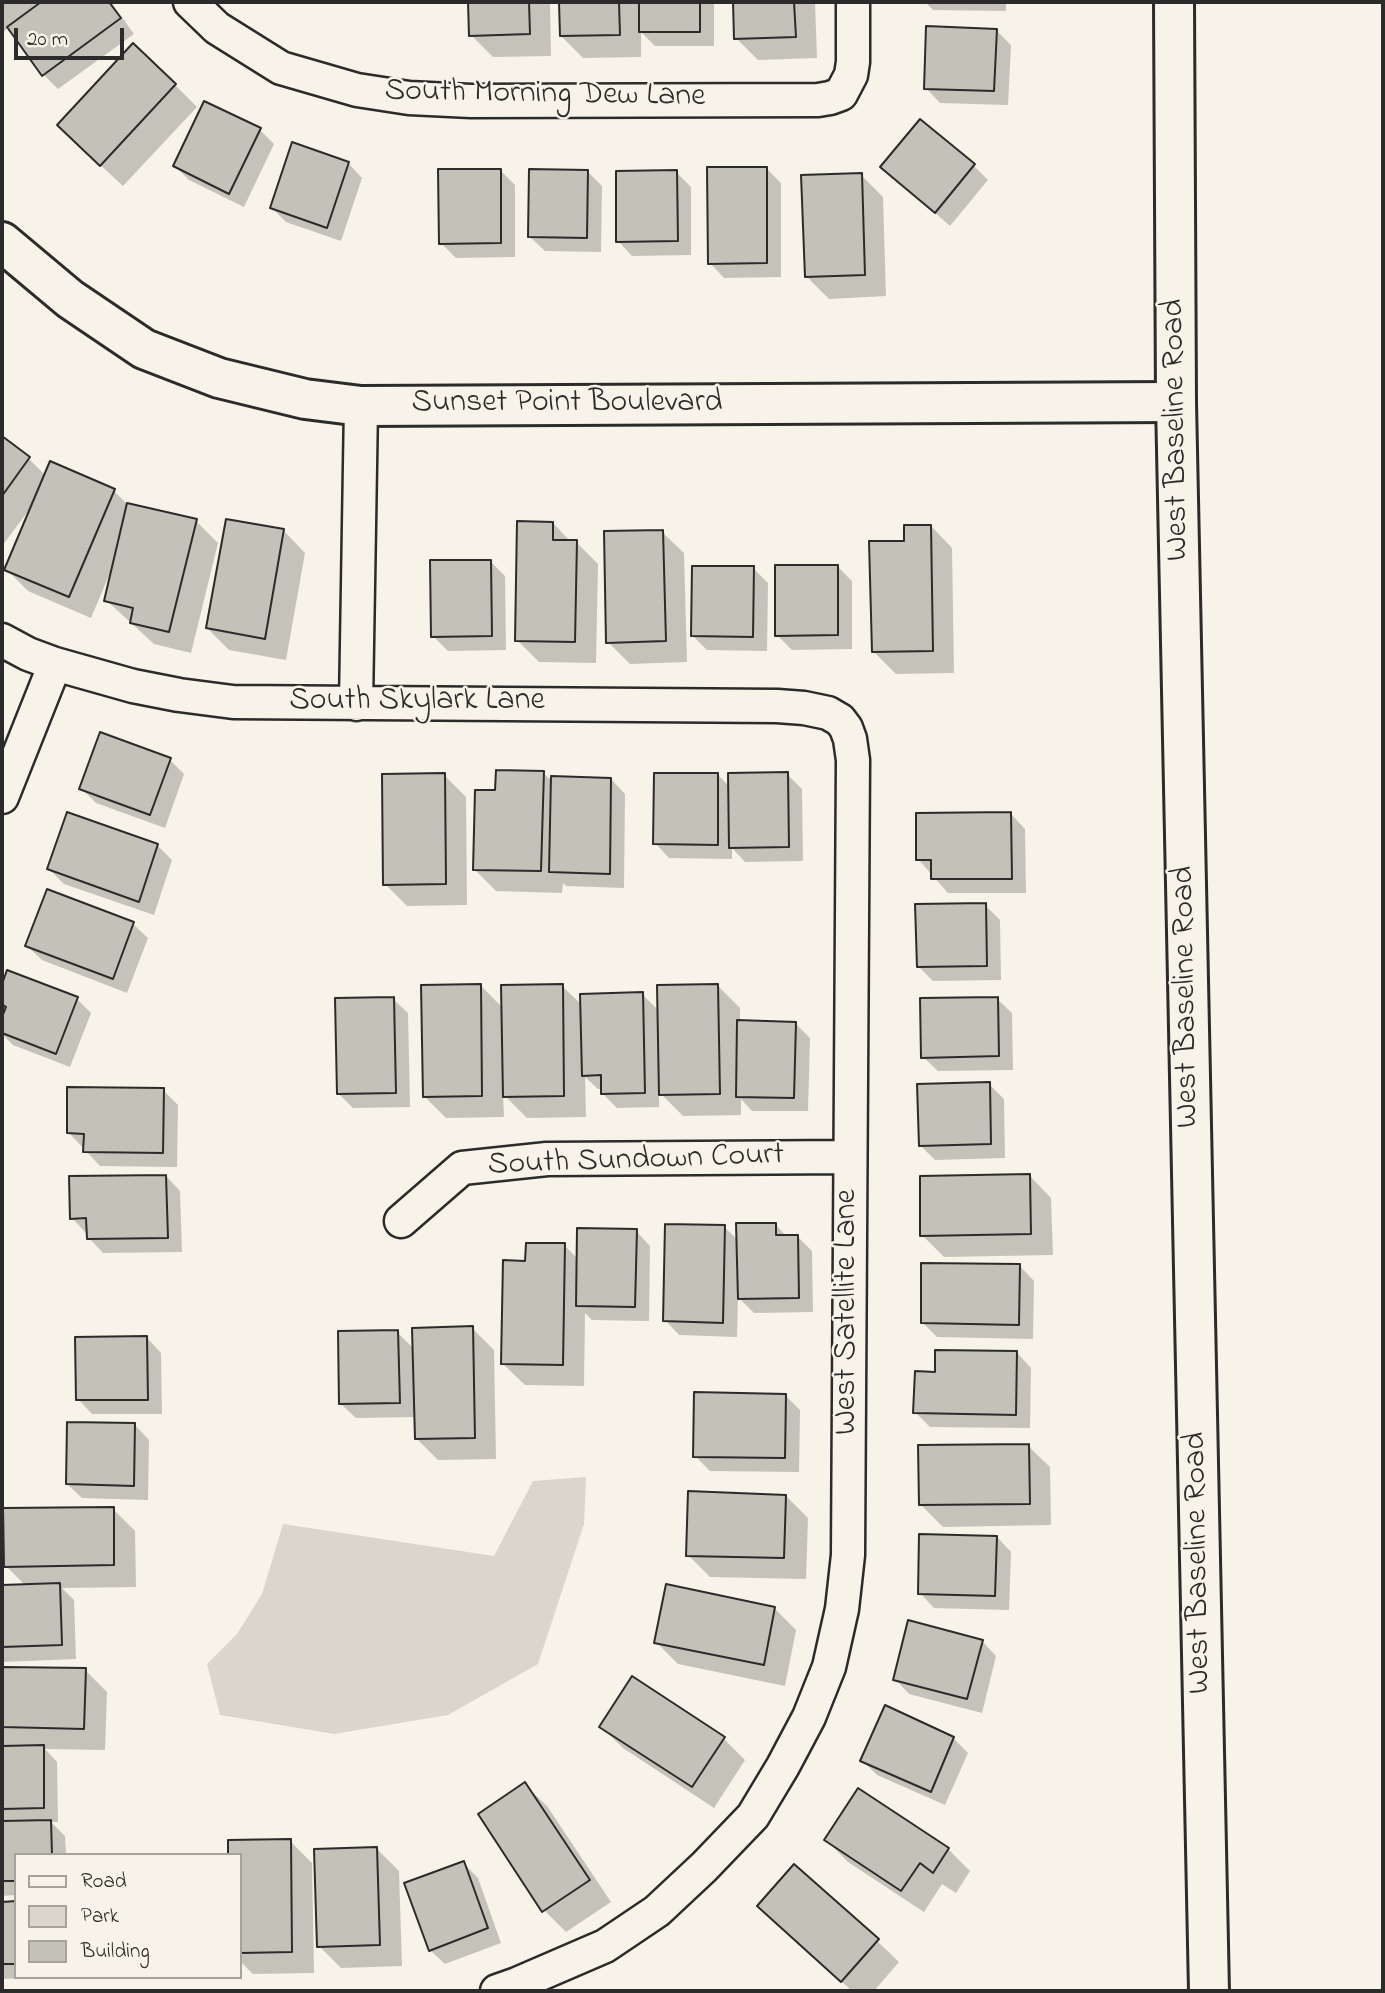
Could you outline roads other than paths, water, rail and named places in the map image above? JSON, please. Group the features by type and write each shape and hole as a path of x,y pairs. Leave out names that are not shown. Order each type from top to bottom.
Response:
{"main road":[{"name":"West Baseline Road","path":"1174,2 1176,402 1209,1991"},
{"name":"Sunset Point Boulevard","path":"2,242 70,299 144,349 219,378 305,399 361,406 1176,402"}],"street":[{"name":"South Morning Dew Lane","path":"190,2 217,28 281,68 356,90 409,99 471,101 818,100 841,94 849,82 852,68 853,2"},
{"path":"356,704 361,406"},
{"name":"South Skylark Lane","path":"2,640 55,664 133,686 233,702 776,706 828,713 839,720"},
{"path":"2,797 55,664"},
{"name":"West Satellite Lane","path":"496,1991 605,1946 657,1910 704,1867 753,1816 809,1717 828,1667 842,1609 848,1555 853,760 850,739 839,720"},
{"name":"South Sundown Court","path":"401,1221 462,1168 547,1159 849,1157"}]}
